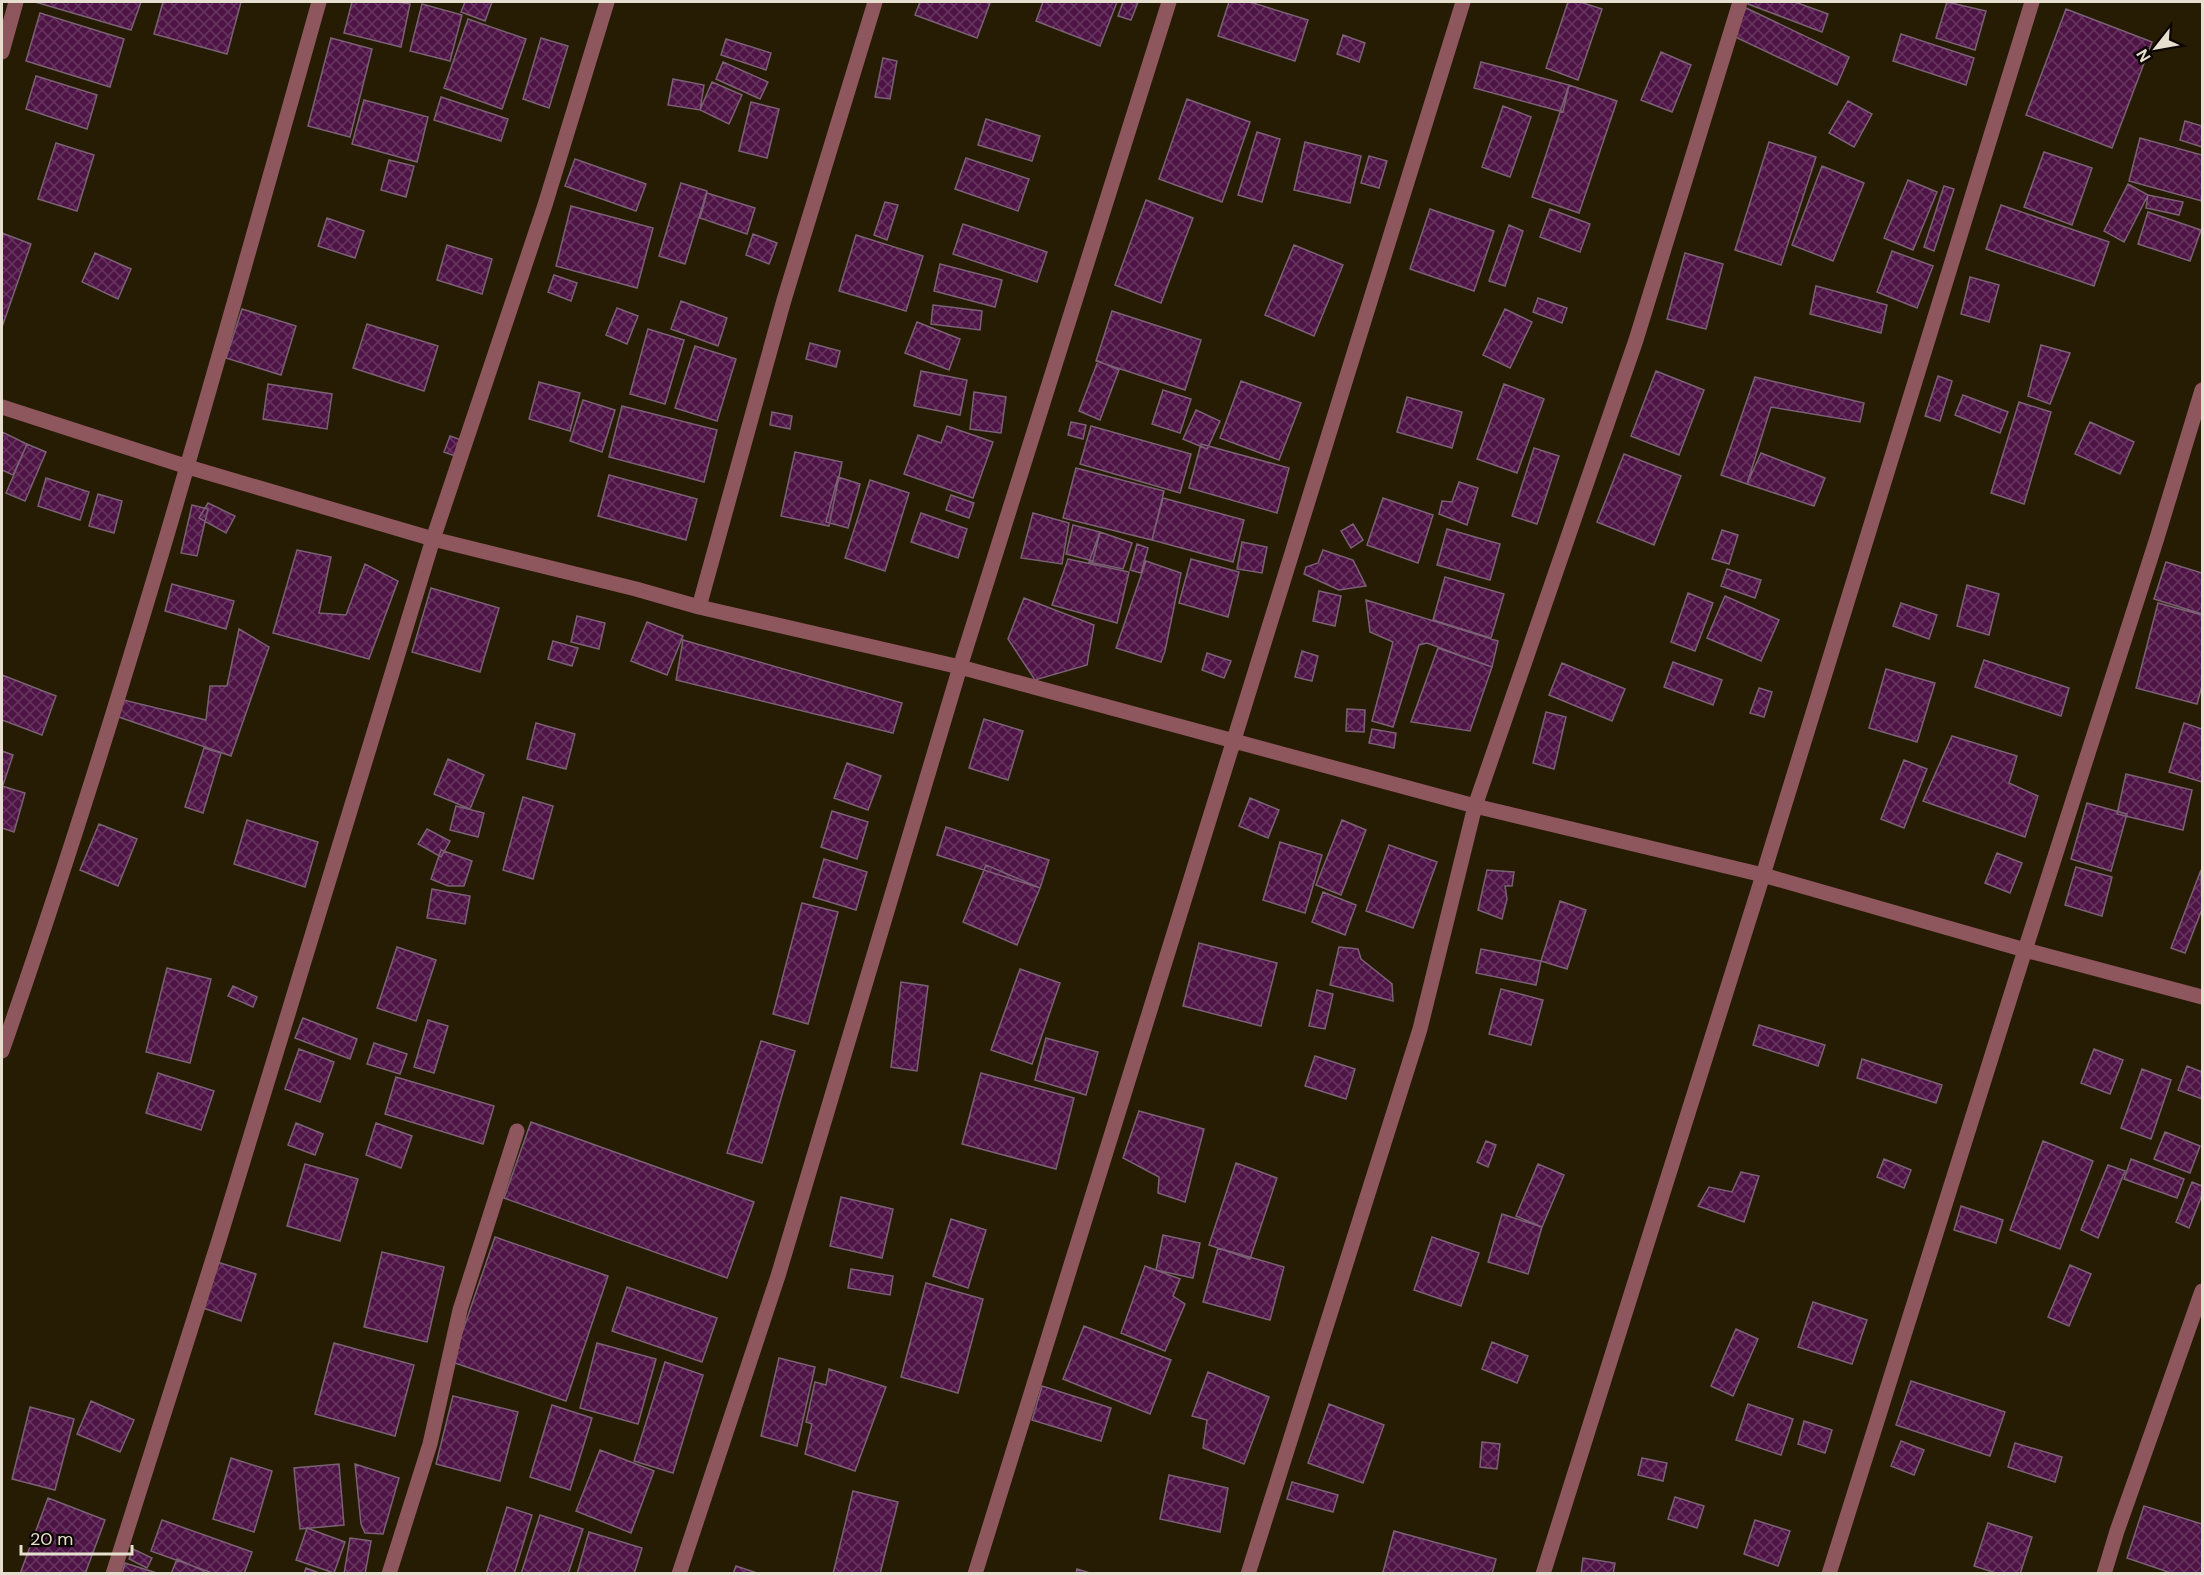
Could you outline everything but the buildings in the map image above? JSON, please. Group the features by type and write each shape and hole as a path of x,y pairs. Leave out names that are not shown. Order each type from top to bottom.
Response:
{"street":[{"path":"2,52 16,2"},
{"path":"2,1052 52,909 188,467 319,2"},
{"path":"113,1574 219,1240 433,539 544,205 607,2"},
{"path":"699,608 784,300 874,2"},
{"path":"679,1574 778,1276 960,667 1169,2"},
{"path":"975,1574 1463,2"},
{"path":"1248,1574 1420,1029 1475,806 1636,340 1740,2"},
{"path":"1543,1574 2032,2"},
{"path":"1829,1574 2202,390"},
{"path":"2,407 188,467 433,539 636,589 699,608 960,667 1475,806 1762,875 2025,950 2202,997"},
{"path":"389,1574 430,1444 460,1310 517,1131"},
{"path":"2104,1574 2202,1291"}]}
